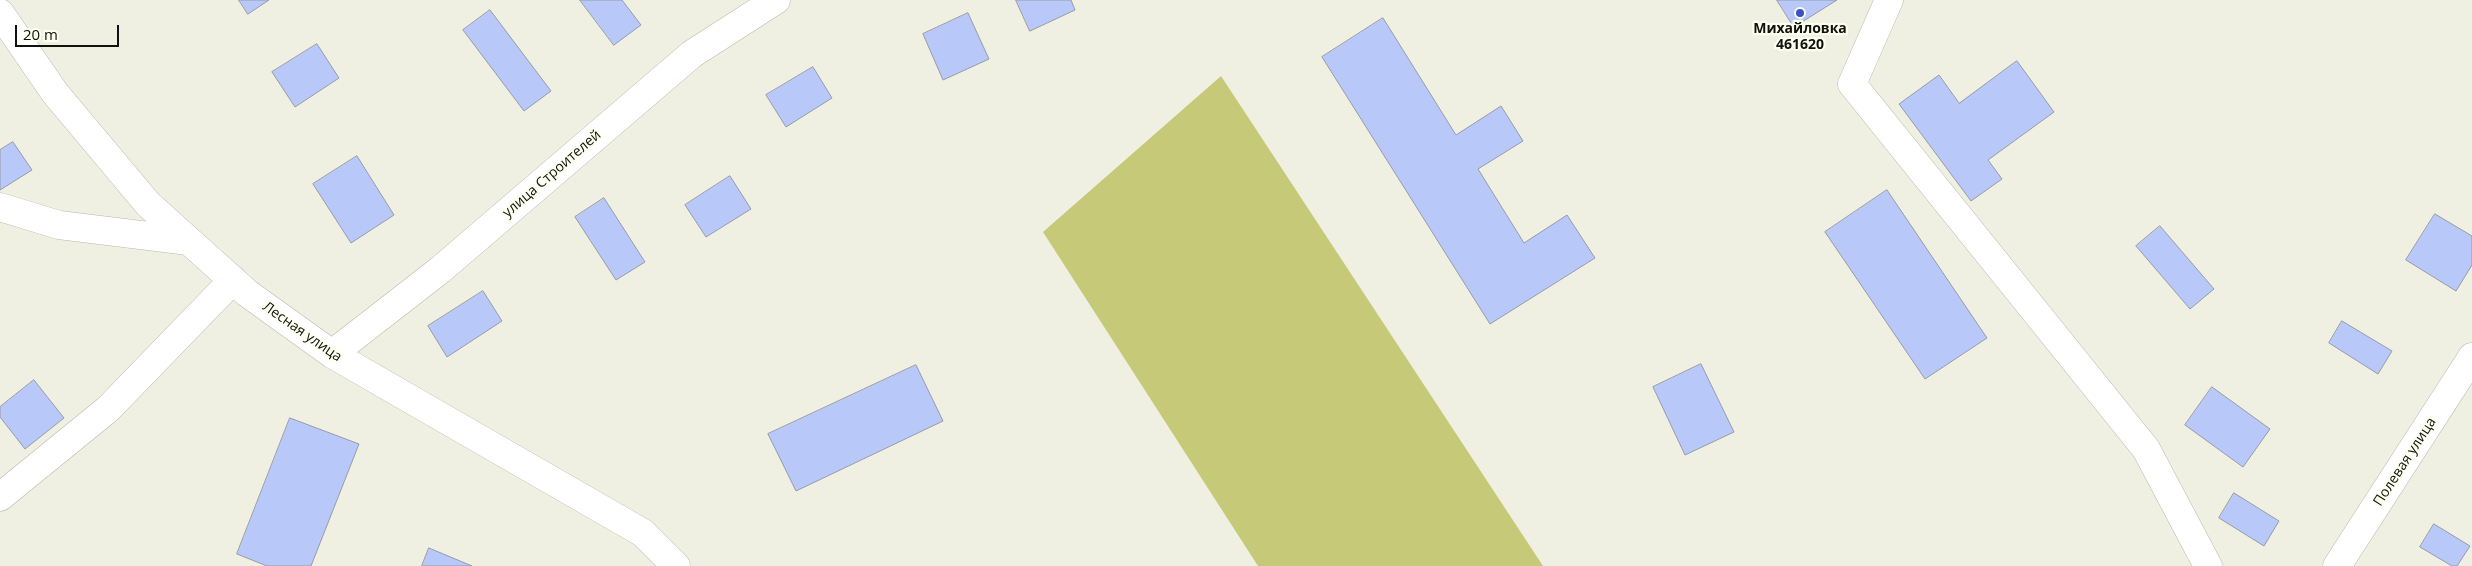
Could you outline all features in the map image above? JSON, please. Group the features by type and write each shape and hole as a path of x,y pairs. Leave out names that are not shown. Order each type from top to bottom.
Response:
{"street":[{"name":"улица Строителей","path":"332,354 440,270 692,54 776,0"},
{"path":"1890,0 1852,84 2146,449 2208,566"},
{"name":"Лесная улица","path":"0,13 55,93 148,204 247,293 332,354 642,533 676,566"},
{"path":"0,206 59,225 189,240"},
{"path":"0,497 108,409 232,280"},
{"name":"Полевая улица","path":"2337,566 2472,357"}],"green space":[{"path":"1221,76 1543,566 1258,566 1043,232"}],"building":[{"path":"239,0 269,0 248,14"},
{"path":"580,0 622,0 641,25 614,45"},
{"path":"1016,0 1071,0 1075,10 1030,31"},
{"name":"Михайловка 461620","path":"1777,0 1837,0 1794,27"},
{"path":"490,10 551,91 524,111 463,30"},
{"path":"968,13 989,59 943,80 923,34"},
{"path":"1383,18 1456,135 1501,106 1523,141 1478,169 1524,243 1567,215 1595,258 1490,324 1322,57"},
{"path":"317,44 339,78 295,107 272,72"},
{"path":"2017,61 2054,112 1988,160 2002,179 1971,201 1899,104 1939,75 1959,103"},
{"path":"813,67 832,98 786,127 766,95"},
{"path":"13,142 32,170 0,190 0,150"},
{"path":"357,156 394,215 351,243 313,184"},
{"path":"730,176 751,209 706,237 685,205"},
{"path":"1887,190 1987,338 1925,379 1825,232"},
{"path":"604,198 645,262 616,280 575,217"},
{"path":"2435,214 2472,236 2472,265 2456,291 2406,260"},
{"path":"2160,226 2214,289 2190,309 2136,246"},
{"path":"483,291 502,321 447,357 428,326"},
{"path":"2342,321 2392,351 2378,374 2329,343"},
{"path":"1701,364 1734,432 1685,455 1653,387"},
{"path":"916,365 943,421 796,491 768,434"},
{"path":"34,380 64,418 25,449 0,417 0,407"},
{"path":"2212,387 2270,429 2243,467 2185,425"},
{"path":"290,418 359,444 311,566 267,566 237,554"},
{"path":"2234,493 2279,521 2264,546 2219,518"},
{"path":"2434,524 2470,546 2457,566 2452,566 2420,547"},
{"path":"429,548 472,566 422,566"}],"place":[{"name":"Михайловка 461620","path":"1800,13"}]}
